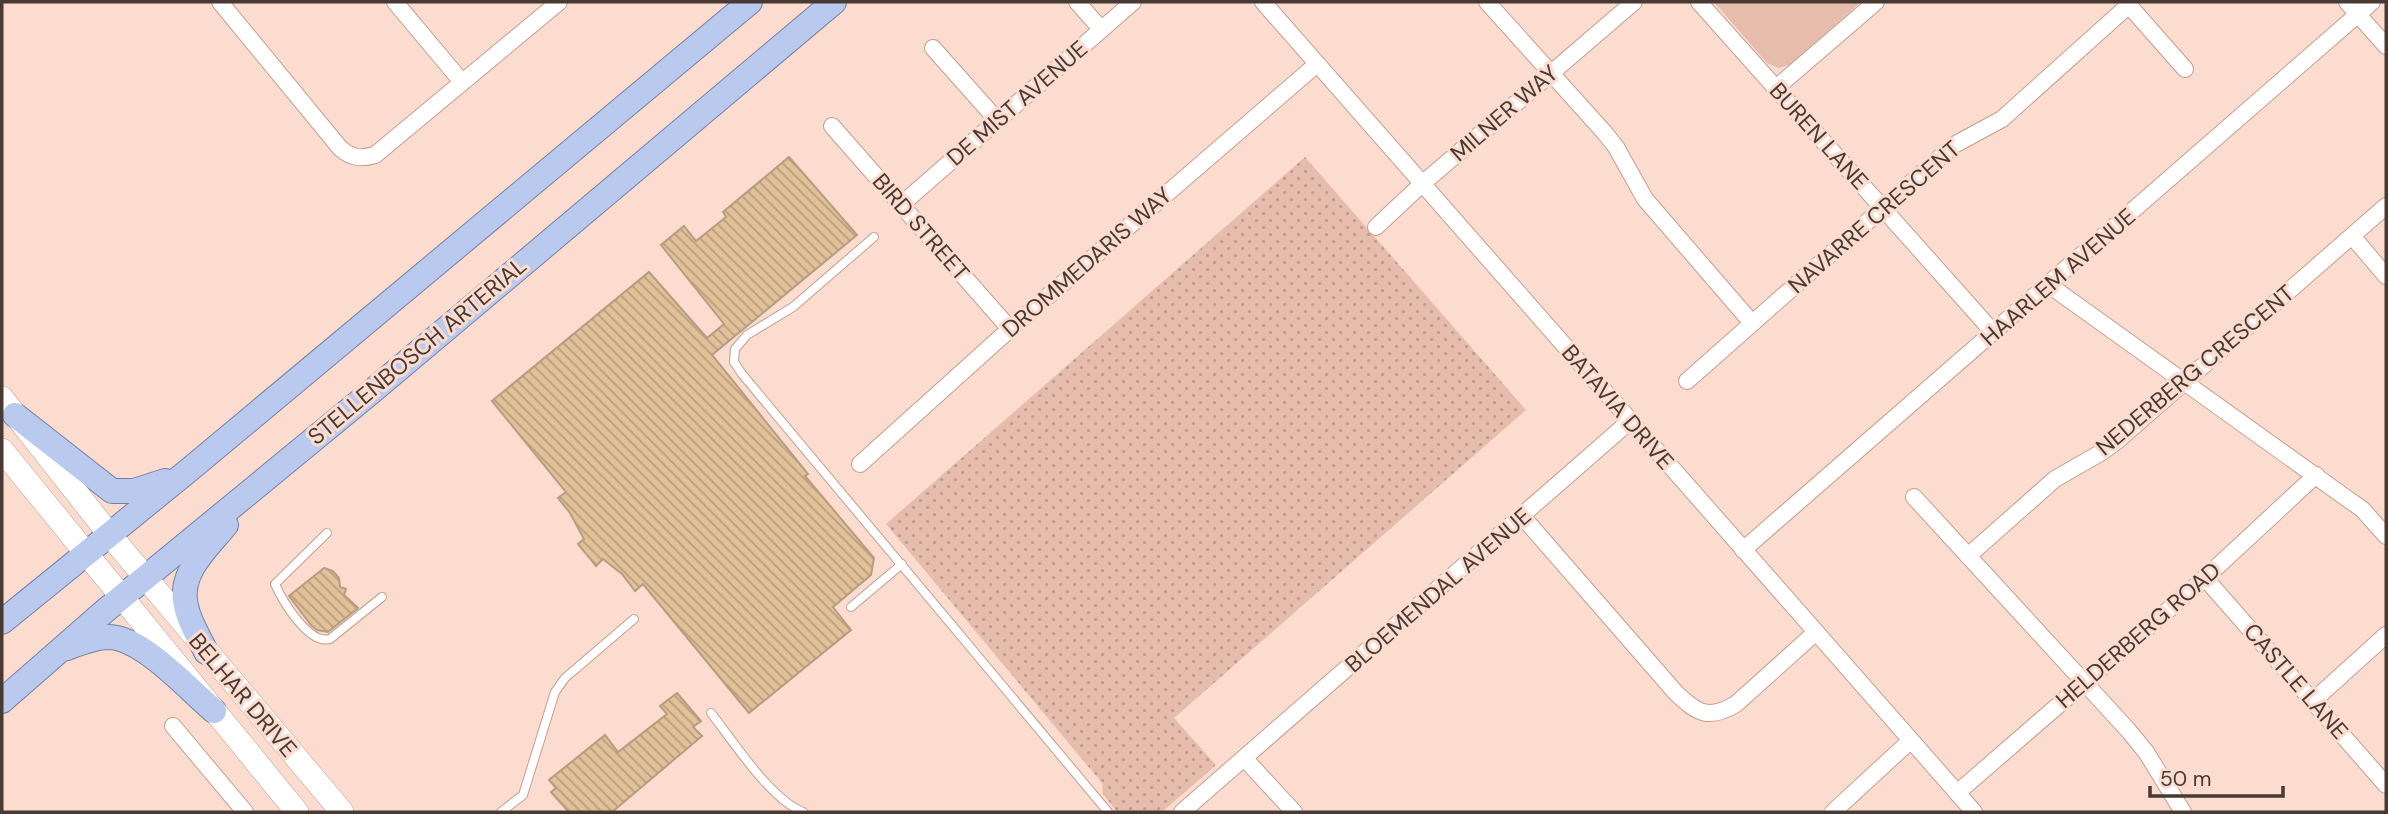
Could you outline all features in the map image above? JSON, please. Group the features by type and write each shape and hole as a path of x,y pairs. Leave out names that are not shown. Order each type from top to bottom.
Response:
{"main road":[{"path":"2,622 189,470 750,2"},
{"name":"STELLENBOSCH ARTERIAL","path":"2,701 146,576 370,393 834,2"},
{"path":"8,407 112,491 134,491 189,470"},
{"name":"BELHAR DRIVE","path":"8,407 206,652 342,812"},
{"name":"BELHAR DRIVE","path":"2,450 297,812"},
{"path":"206,652 185,604 186,580 201,554 275,470"},
{"path":"55,653 101,638 124,640 146,651 214,711"}],"street":[{"path":"220,2 340,148 352,156 367,157 375,155 559,2"},
{"path":"395,2 462,82"},
{"path":"1077,2 1101,29"},
{"name":"DE MIST AVENUE","path":"902,204 1133,2"},
{"name":"BATAVIA DRIVE","path":"1263,2 1974,812"},
{"path":"1487,2 1616,147 1645,199 1752,323"},
{"name":"MILNER WAY","path":"1376,227 1422,184 1634,2"},
{"name":"BUREN LANE","path":"1699,2 1994,333"},
{"path":"1776,88 1876,2"},
{"name":"HAARLEM AVENUE","path":"1743,550 2049,285 2352,8 2372,2"},
{"name":"NAVARRE CRESCENT","path":"1687,381 1955,145 2002,119 2127,4 2185,69"},
{"path":"2352,8 2386,46"},
{"path":"933,48 997,120"},
{"name":"DROMMEDARIS WAY","path":"860,464 1010,328 1317,64"},
{"name":"BIRD STREET","path":"832,126 1010,328"},
{"name":"NEDERBERG CRESCENT","path":"1968,556 2055,479 2102,452 2386,206"},
{"path":"2352,236 2386,276"},
{"path":"2049,285 2362,509 2386,536"},
{"name":"BLOEMENDAL AVENUE","path":"1182,812 1630,421"},
{"name":"HELDERBERG ROAD","path":"1957,793 2205,578 2316,475"},
{"path":"1914,497 2085,681 2146,752 2183,812"},
{"path":"1522,516 1676,693 1691,708 1706,714 1721,713 1736,704 1816,632"},
{"name":"CASTLE LANE","path":"2205,578 2386,785"},
{"path":"2313,701 2386,635"},
{"path":"173,726 236,809"},
{"path":"1833,812 1910,741"},
{"path":"1245,759 1294,812"}],"lane":[{"path":"874,237 793,307 747,335 735,349 734,362 741,374 1108,812"},
{"path":"327,533 275,584 283,603 315,638 323,641 330,639 382,597"},
{"path":"851,607 902,564"},
{"path":"501,812 523,794 555,692 565,678 635,619"},
{"path":"711,713 772,790 786,804 803,812"}],"shaded area":[{"path":"1714,2 1861,2 1792,64 1779,68 1767,63"},
{"path":"1305,157 1526,410 1174,718 1216,765 1162,812 1117,812 1103,794 1102,783 886,524"}],"building":[{"path":"789,157 857,235 712,355 808,474 805,476 874,558 871,575 833,607 851,630 749,713 643,584 635,591 622,574 603,559 596,566 578,544 584,539 570,513 558,498 566,492 492,401 649,272 707,338 724,324 661,245 684,226 696,241 726,217 723,212"},
{"path":"324,568 333,571 339,578 340,587 346,589 344,595 358,608 328,632 317,630 311,625 289,596"},
{"path":"677,693 701,721 693,727 702,736 612,812 569,812 551,792 556,788 549,780 605,735 618,752 667,714 660,706"}]}
